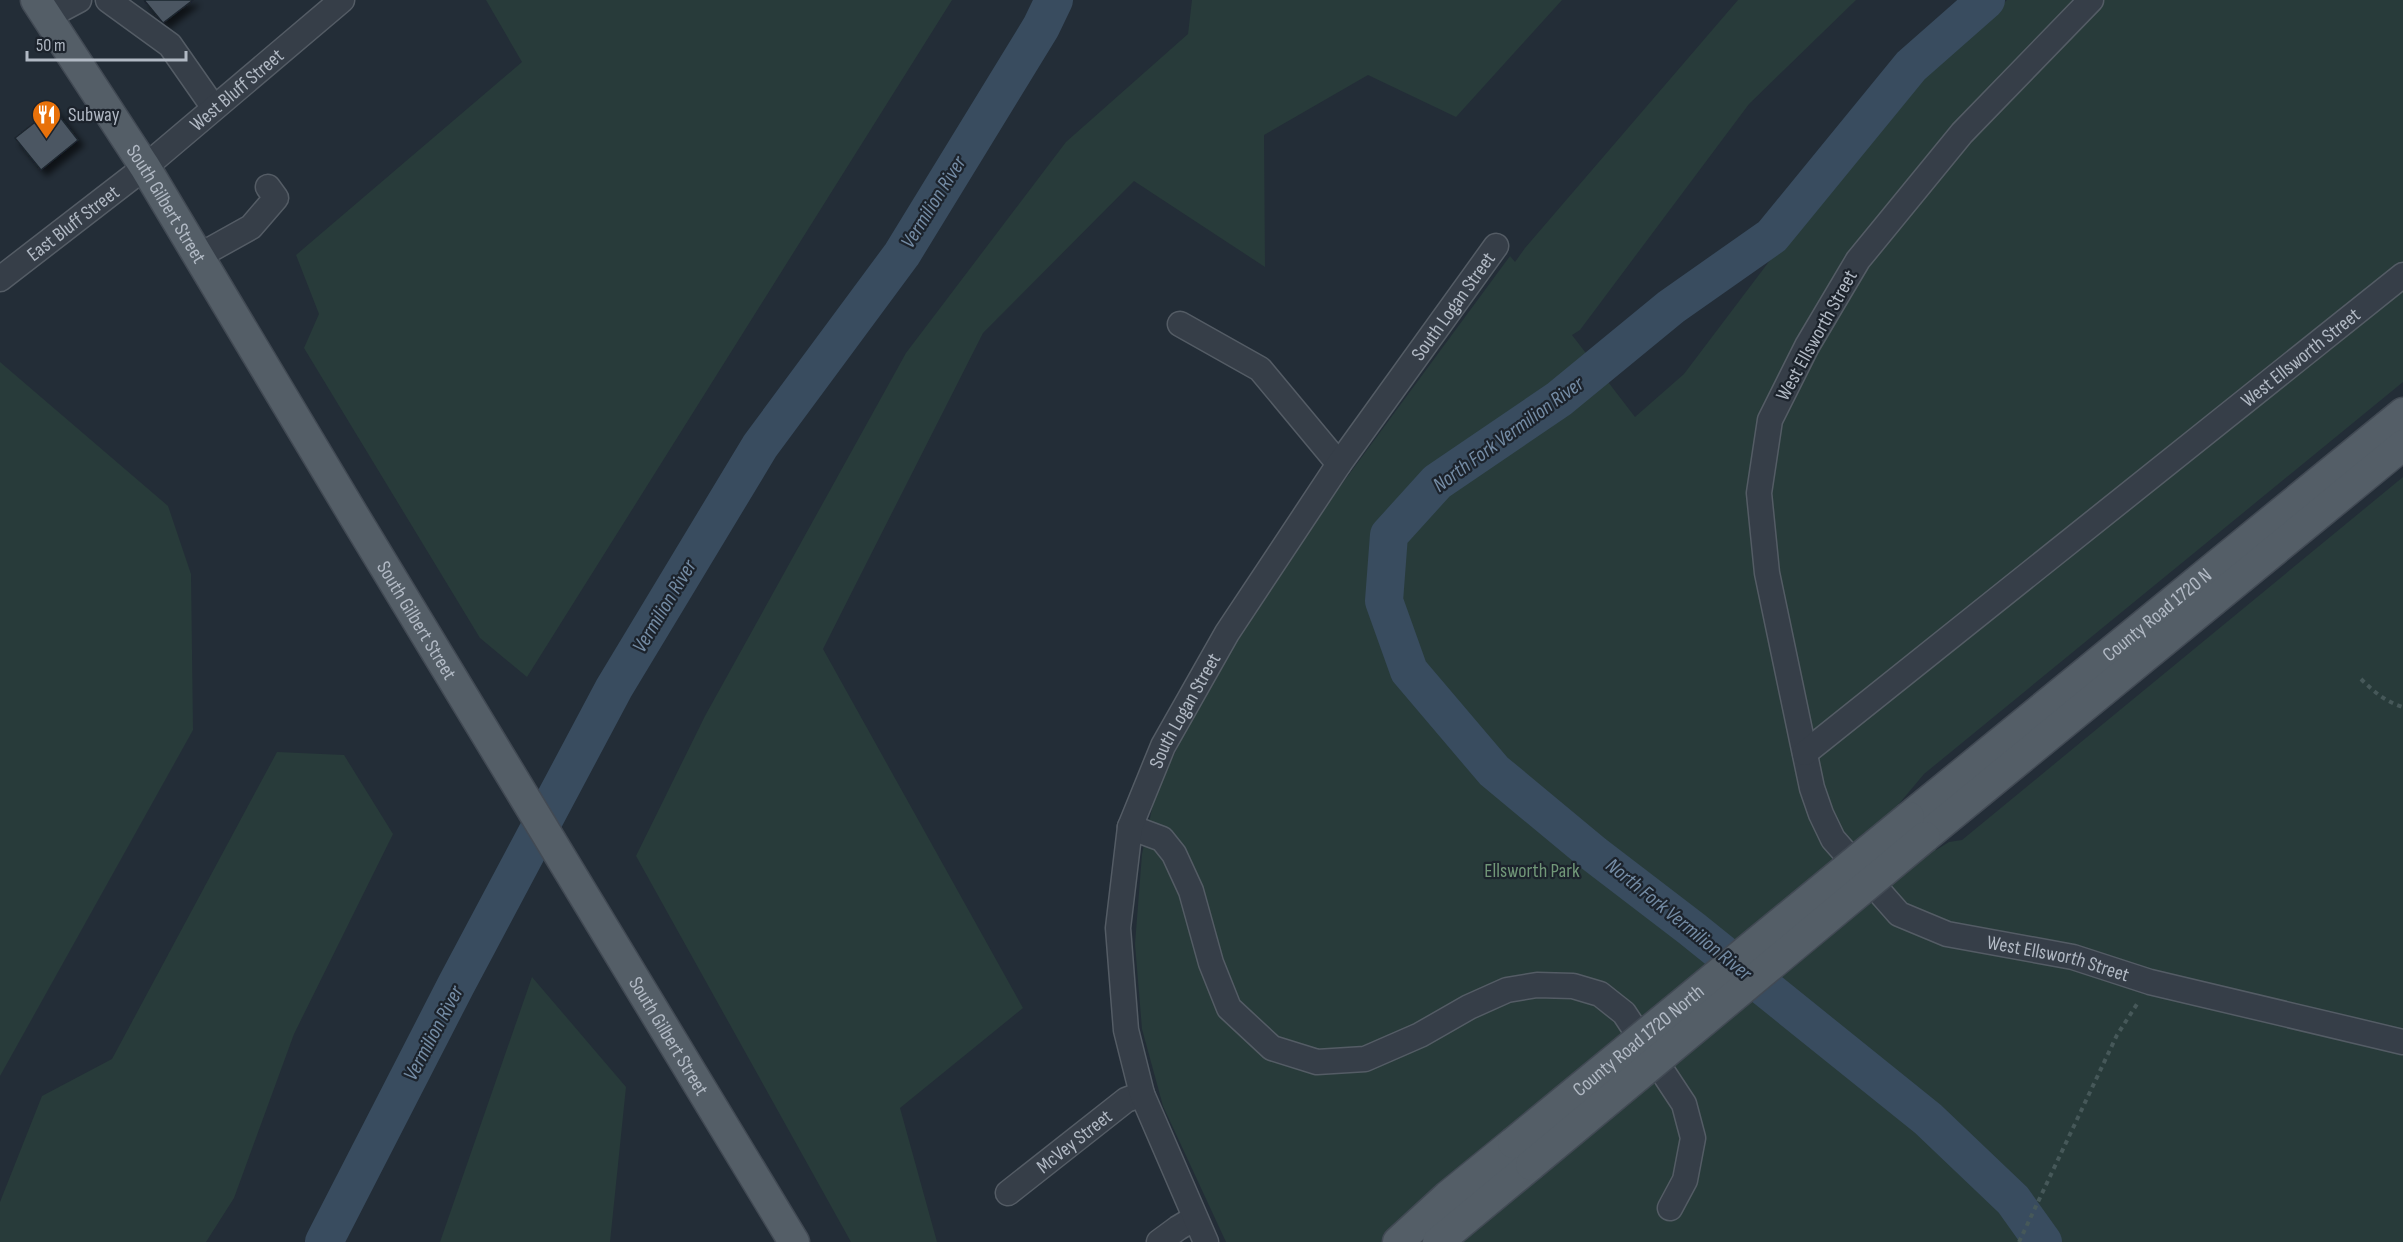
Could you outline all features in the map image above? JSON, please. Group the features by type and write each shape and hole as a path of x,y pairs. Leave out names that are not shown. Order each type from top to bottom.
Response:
{"main road":[{"name":"South Gilbert Street","path":"41,8 145,167 792,1239"},
{"name":"County Road 1720 N","path":"1917,827 2403,413"},
{"name":"County Road 1720 N","path":"1917,827 2403,445"},
{"name":"County Road 1720 North","path":"1438,1242 1522,1154 1917,827"},
{"name":"County Road 1720 North","path":"1398,1242 1448,1196 1522,1154"}],"street":[{"path":"41,8 79,0"},
{"path":"108,0 155,37 170,45 214,108"},
{"name":"West Ellsworth Street","path":"2091,0 1962,133 1858,260 1807,346 1770,420 1759,493 1767,573 1818,805 1833,839 1899,914 1947,934 2073,957 2150,982 2403,1042"},
{"name":"West Bluff Street","path":"145,167 329,4"},
{"name":"East Bluff Street","path":"0,279 145,167"},
{"path":"199,256 251,227 276,198 268,187"},
{"name":"South Logan Street","path":"1206,1242 1142,1094 1126,1030 1118,928 1130,827 1163,746 1227,633 1339,464 1496,246"},
{"name":"West Ellsworth Street","path":"1805,753 2403,275"},
{"path":"1180,324 1260,369 1339,464"},
{"path":"1130,827 1162,838 1174,854 1191,891 1211,963 1229,1008 1272,1048 1317,1062 1365,1059 1420,1035 1469,1007 1507,990 1537,985 1573,986 1600,994 1624,1012 1684,1104 1694,1138 1684,1180 1670,1208"},
{"name":"McVey Street","path":"1008,1193 1126,1100 1142,1094"},
{"path":"1159,1242 1195,1218"}],"path":[{"path":"2361,679 2376,694 2394,705 2403,707"},
{"path":"2019,1242 2118,1035 2150,982"}],"green space":[{"path":"486,0 952,0 527,677 480,638 304,348 319,314 296,255 522,62"},
{"path":"1192,0 1562,0 1456,117 1368,75 1264,135 1265,267 1134,181 983,333 823,649 1023,1008 900,1108 937,1242 851,1242 636,856 705,716 906,353 1066,142 1188,34"},
{"name":"Ellsworth Park","path":"1738,0 1856,0 1749,104 1580,330 1572,335 1635,417 1684,374 1780,247 1913,87 2007,0 2403,0 2403,382 1924,774 1898,805 1936,850 1949,842 1962,840 2403,477 2403,1242 1226,1242 1163,1106 1142,1029 1135,944 1142,854 1155,795 1211,677 1308,530 1510,256 1515,262"},
{"path":"0,362 168,506 191,574 193,730 0,1076"},
{"path":"277,752 344,755 393,834 294,1034 234,1198 206,1242 0,1242 0,1202 42,1096 112,1059"},
{"path":"532,977 626,1087 610,1242 440,1242"}],"building":[{"path":"144,0 193,0 163,23"},
{"name":"Subway","path":"53,108 78,140 41,170 15,138"}],"waterway":[{"name":"Vermilion River","path":"324,1242 456,985 614,688 760,446 902,254 1041,27 1054,0"},
{"name":"North Fork Vermilion River","path":"1986,0 1911,66 1772,236 1671,307 1559,399 1437,482 1389,535 1384,601 1409,671 1494,771 1594,854 1692,929 1928,1119 2013,1200 2043,1242"}],"place":[{"name":"Subway","path":"47,140"}]}
